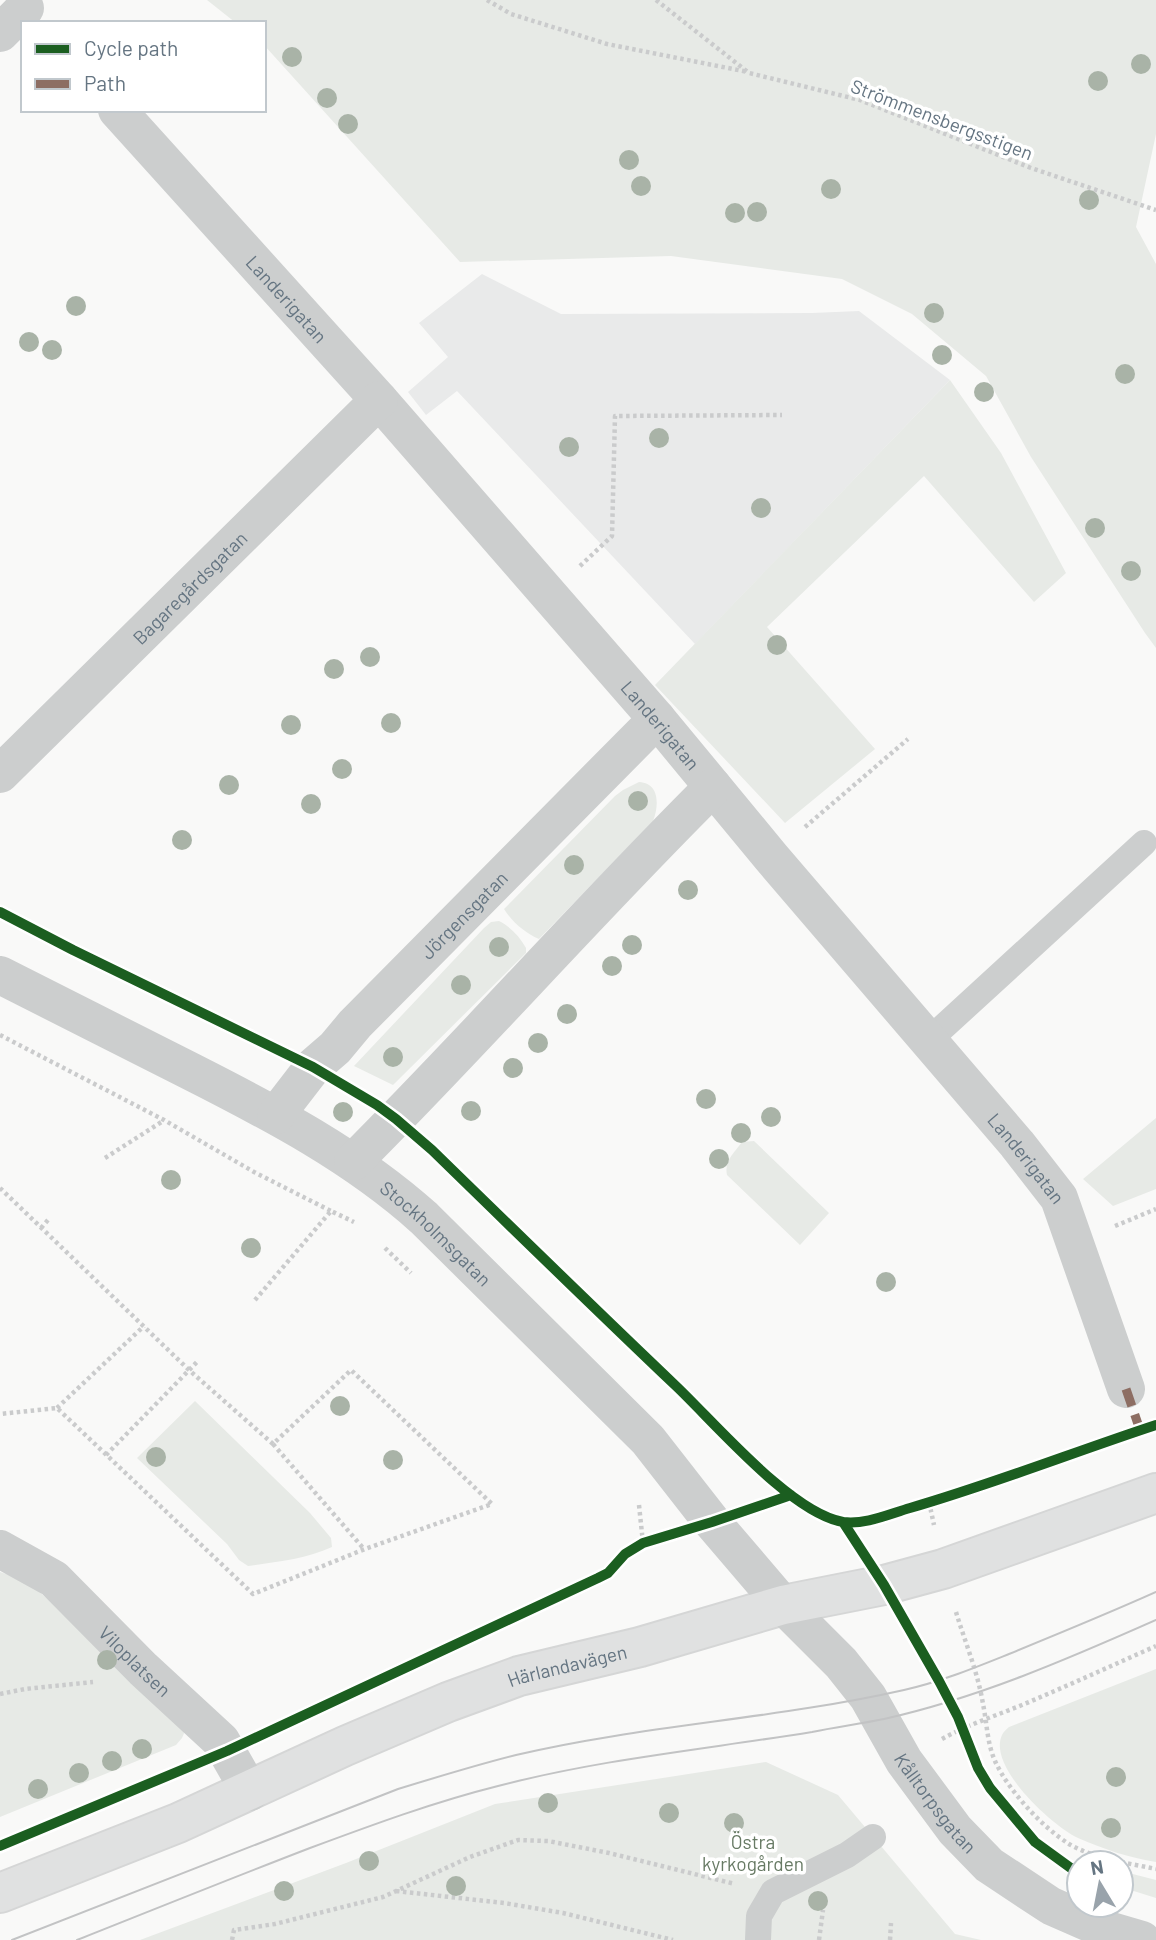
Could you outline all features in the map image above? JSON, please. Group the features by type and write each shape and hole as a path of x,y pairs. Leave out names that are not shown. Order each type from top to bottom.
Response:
{"street":[{"name":"Landerigatan","path":"119,112 379,400 657,719 771,857 1017,1144 1059,1198 1126,1389"},
{"name":"Bagaregårdsgatan","path":"0,774 379,400"},
{"name":"Jörgensgatan","path":"276,1115 313,1068 335,1048 355,1024 657,719"},
{"path":"353,1162 631,869 713,787"},
{"name":"Stockholmsgatan","path":"0,975 276,1115 353,1162 395,1192 648,1440 712,1522 783,1605"},
{"name":"Härlandavägen","path":"0,1893 178,1823 447,1702 519,1676 640,1647 783,1605 884,1585 943,1569 1156,1493"},
{"name":"Viloplatsen","path":"0,1549 54,1579 143,1669 221,1741 250,1792"},
{"name":"Kålltorpsgatan","path":"783,1605 841,1663 868,1698 904,1761 955,1830 989,1865 1051,1906 1101,1928 1142,1940"}],"lane":[{"path":"928,1041 1144,843"},
{"path":"758,1940 759,1916 773,1892 847,1855 873,1837"}],"path":[{"path":"487,0 511,14 607,44 749,72"},
{"path":"549,596 612,536 615,416 782,415"},
{"path":"771,857 908,739"},
{"path":"0,1035 164,1120 254,1172 363,1227"},
{"path":"105,1158 164,1120"},
{"path":"0,1188 189,1370 273,1444 365,1549"},
{"path":"254,1300 331,1211"},
{"path":"41,1228 47,1220"},
{"path":"383,1246 412,1274"},
{"path":"0,1414 57,1408 144,1326"},
{"path":"106,1455 197,1362"},
{"path":"57,1408 253,1594 365,1549 492,1504 351,1370 273,1444"},
{"path":"635,1497 640,1509 643,1543"},
{"path":"929,1502 943,1569 981,1692 994,1759 1006,1781 1052,1831 1070,1844 1113,1860 1156,1869"},
{"path":"985,1720 1156,1646"},
{"path":"0,1694 131,1677 143,1669"},
{"path":"958,1717 965,1738"},
{"path":"232,1940 234,1930 275,1924 383,1896 470,1857 518,1840 548,1841 609,1853 773,1892"},
{"path":"394,1891 505,1903 563,1913 674,1940"},
{"path":"819,1940 823,1910"},
{"path":"890,1940 891,1923"}],"shaded area":[{"path":"482,274 561,314 859,311 950,380 695,644 457,391 426,415 408,392 448,357 419,323"}],"green space":[{"path":"207,0 1156,0 1156,134 1136,227 1156,264 1156,648 1031,457 986,376 912,314 842,279 671,256 460,262 266,47 266,21 233,21"},
{"path":"950,380 1001,453 1066,573 1034,602 924,476 767,627 875,749 785,823 655,685"},
{"path":"639,782 651,786 656,796 653,821 539,939 519,927 504,909 615,796"},
{"path":"499,921 518,936 526,948 526,953 393,1085 354,1066 484,928 491,922"},
{"path":"1156,1118 1156,1189 1113,1206 1083,1179"},
{"path":"754,1141 829,1213 800,1245 727,1175 728,1161 742,1142"},
{"path":"195,1401 310,1513 331,1538 332,1547 301,1557 248,1566 137,1458"},
{"path":"0,1572 25,1580 50,1601 185,1731 176,1745 0,1817"},
{"path":"1156,1669 1156,1862 1135,1858 1135,1849 1107,1849 1078,1838 1039,1809 1004,1763 1000,1748 1002,1735 1009,1727"},
{"name":"Östra kyrkogården","path":"766,1762 838,1795 955,1934 981,1940 140,1940 495,1804"},
{"path":"1135,1875 1156,1880 1156,1898 1135,1891"}],"tram line":[{"path":"12,1940 427,1780 564,1745 856,1700 917,1687 996,1659 1156,1592"},
{"path":"77,1940 310,1848 450,1799 576,1769 884,1719 988,1689 1156,1620"}],"marked path":[{"path":"1126,1389 1140,1430"}],"cycle path":[{"path":"0,912 313,1067 377,1105 432,1150 755,1464 800,1502 822,1515 851,1523 877,1518 972,1489 1156,1425"},
{"path":"0,1846 227,1751 598,1578 608,1573 625,1554 643,1543 791,1495"},
{"path":"843,1522 884,1585 939,1681 958,1717 978,1768 990,1788 1035,1842 1065,1864"}]}
